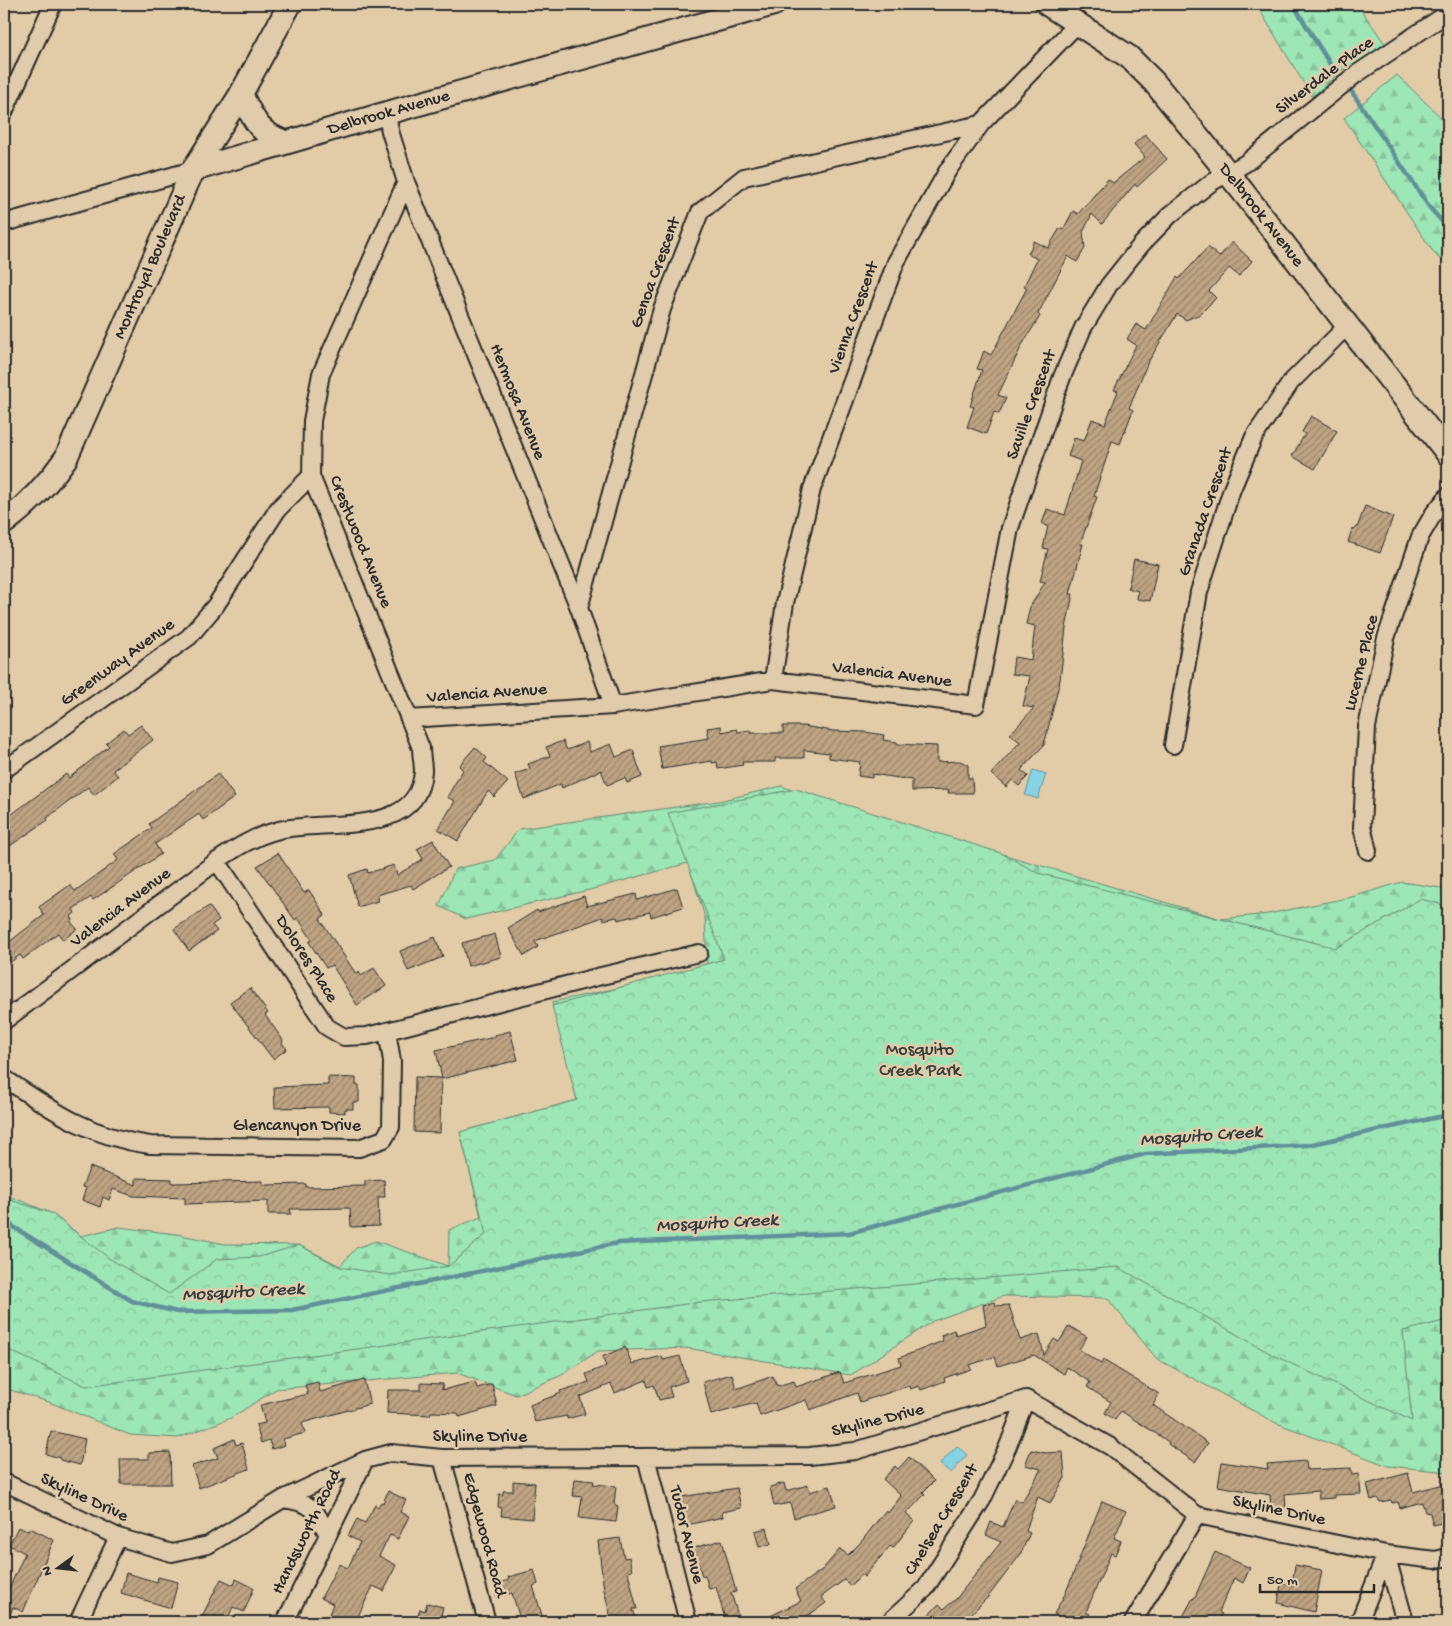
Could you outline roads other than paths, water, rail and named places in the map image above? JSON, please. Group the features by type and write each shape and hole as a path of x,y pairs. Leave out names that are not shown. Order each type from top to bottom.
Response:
{"street":[{"path":"4,112 53,4"},
{"name":"Montroyal Boulevard","path":"4,523 29,504 49,482 66,458 193,170 241,94 290,4"},
{"name":"Delbrook Avenue","path":"4,223 774,4"},
{"name":"Delbrook Avenue","path":"1047,4 1129,57 1148,76 1228,173 1448,454"},
{"name":"Silverdale Place","path":"1228,173 1246,163 1355,75 1448,13"},
{"name":"Vienna Crescent","path":"773,680 785,602 812,490 896,262 948,170 981,124 1078,23"},
{"path":"241,94 260,129 271,138 286,142"},
{"name":"Hermosa Avenue","path":"386,113 406,182 579,608 614,706"},
{"name":"Genoa Crescent","path":"579,608 662,309 700,212 744,177 981,124"},
{"name":"Saville Crescent","path":"976,705 1010,528 1062,377 1083,328 1109,285 1141,245 1170,215 1212,182 1228,173"},
{"name":"Crestwood Avenue","path":"406,182 321,374 312,421 311,476 409,719"},
{"name":"Granada Crescent","path":"1173,746 1199,592 1232,489 1254,438 1291,382 1348,325"},
{"name":"Greenway Avenue","path":"4,770 189,637 216,605 278,509 311,476"},
{"name":"Lucerne Place","path":"1368,851 1362,826 1367,727 1384,647 1420,537 1434,512 1448,496"},
{"name":"Valencia Avenue","path":"4,1021 217,861 250,839 280,830 364,822 393,816 409,806 419,792 423,771 421,748 409,719 614,706 773,680 976,705"},
{"name":"Dolores Place","path":"217,861 327,1027 344,1038 387,1032"},
{"path":"387,1032 597,977 699,953"},
{"name":"Glencanyon Drive","path":"4,1078 55,1112 96,1133 123,1141 150,1145 359,1148 384,1140 391,1127 392,1060 387,1032"},
{"name":"Skyline Drive","path":"4,1482 118,1537 172,1553 208,1545 283,1499 365,1460 392,1453 442,1458 810,1456 855,1451 1026,1399 1111,1446 1197,1515 1386,1554 1435,1560 1448,1557"},
{"name":"Chelsea Crescent","path":"889,1622 925,1589 982,1500 1008,1446 1026,1399"},
{"name":"Tudor Avenue","path":"646,1457 688,1622"},
{"name":"Edgewood Road","path":"442,1458 487,1622"},
{"name":"Handsworth Road","path":"285,1622 327,1533 365,1460"},
{"path":"283,1499 303,1502 316,1511 327,1533"},
{"path":"1133,1622 1197,1515"},
{"path":"78,1622 118,1537"},
{"path":"1359,1622 1386,1554"},
{"path":"1386,1554 1405,1622"}],"water":[{"path":"1033,770 1046,774 1038,799 1025,795"},
{"path":"957,1446 967,1455 951,1473 940,1464"}],"waterway":[{"path":"1293,4 1333,69 1343,80"},
{"path":"1348,86 1430,208 1448,228"},
{"name":"Mosquito Creek","path":"4,1221 132,1301 177,1312 292,1310 618,1243 849,1233 1145,1154 1308,1145 1448,1115"}],"park label":[{"name":"Mosquito Creek Park","path":"920,1060"}]}
